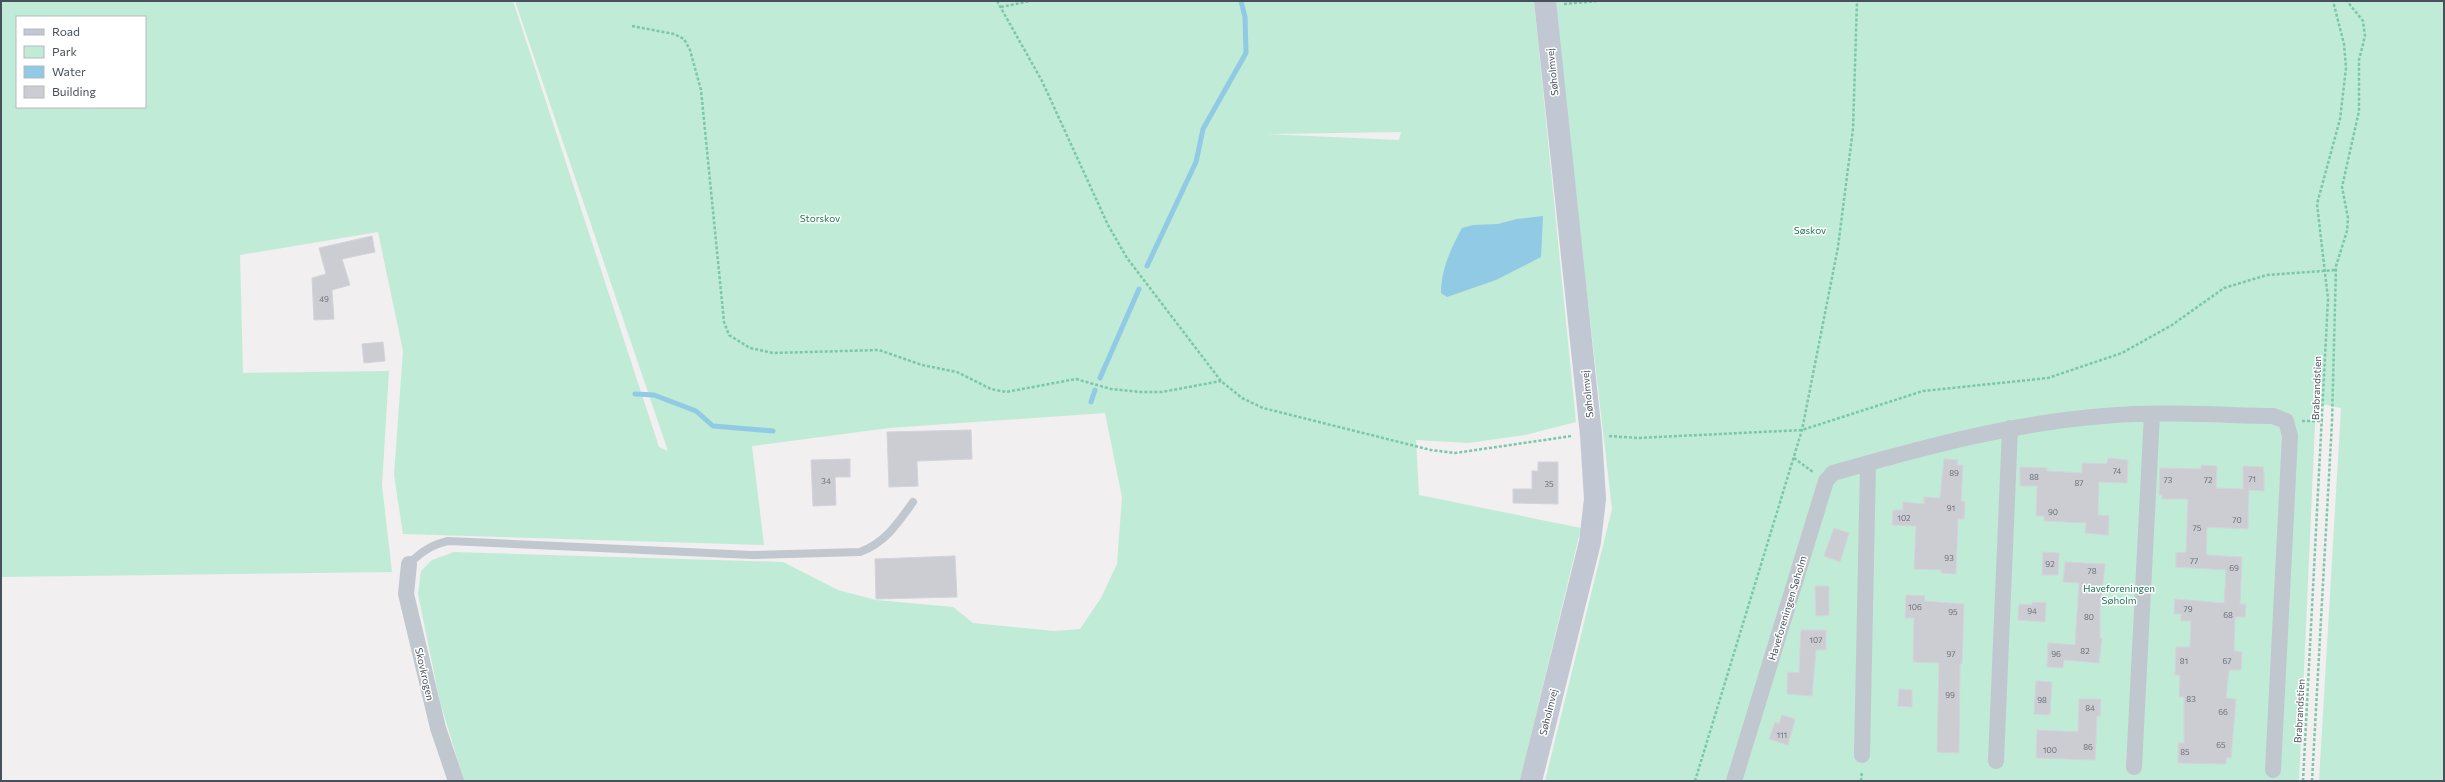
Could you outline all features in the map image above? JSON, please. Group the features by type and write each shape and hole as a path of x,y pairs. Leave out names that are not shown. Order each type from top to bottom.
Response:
{"street":[{"name":"Søholmvej","path":"1531,781 1590,542 1595,499 1591,435 1545,4"},
{"path":"2134,767 2152,414"},
{"path":"1826,481 1832,473 2010,428 2104,416 2152,414 2273,416 2286,421 2290,436 2272,770"},
{"path":"1996,761 2010,428"},
{"path":"1862,755 1868,463"},
{"name":"Haveforeningen Søholm","path":"1734,781 1826,481"},
{"name":"Skovkrogen","path":"409,564 406,594 438,728 456,781"}],"lane":[{"path":"409,564 421,552 434,544 448,541 752,555 860,552 872,547 887,536 914,502"}],"path":[{"path":"997,1 1042,81 1108,225 1127,258 1220,381 1242,398 1263,408 1431,450 1455,453 1503,447 1563,436 1591,435 1638,438 1802,430 1923,391 2048,378 2122,353 2172,325 2224,288 2267,275 2336,270"},
{"path":"1001,8 1030,1"},
{"path":"1545,4 1597,1"},
{"path":"1695,781 1802,430 1838,247 1852,137 1857,1"},
{"name":"Brabrandstien","path":"2303,781 2323,421 2328,299 2326,270 2317,219 2317,204 2340,119 2346,68 2344,44 2333,1"},
{"path":"2312,781 2332,422 2336,270 2347,231 2348,218 2342,187 2359,111 2358,60 2366,36 2363,21 2348,1"},
{"path":"632,26 674,34 684,39 690,50 701,90 724,322 729,335 750,348 773,352 879,350 922,365 957,372 991,389 1006,392 1076,379 1110,389 1141,392 1162,392 1220,381"},
{"path":"1794,458 1826,481"}],"green space":[{"name":"Storskov","path":"1,1 513,1 659,447 668,451 515,1 1534,1 1576,422 1525,435 1468,443 1416,440 1419,495 1581,528 1520,781 464,781 440,702 418,594 421,571 432,560 454,552 783,562 838,590 876,600 953,607 973,623 1054,631 1080,629 1101,598 1117,564 1122,497 1105,413 889,428 752,446 764,545 403,534 394,475 403,351 378,232 240,255 243,373 389,371 382,485 392,572 1,577","holes":["1401,132 1399,140 1266,134"]},
{"name":"Søskov","path":"1553,1 2444,1 2444,781 2319,781 2341,408 2316,403 2299,781 1545,781 1612,509"}],"water":[{"path":"1543,216 1541,257 1496,280 1447,297 1441,293 1441,284 1447,259 1462,228 1473,225 1498,224 1517,219"}],"building":[{"path":"372,236 375,252 342,259 350,285 332,290 334,319 314,320 312,278 326,274 319,248"},
{"path":"383,342 385,361 364,363 362,344"},
{"path":"971,430 972,459 917,461 918,486 889,487 887,432"},
{"path":"2108,458 2128,460 2127,483 2099,482 2098,515 2109,516 2108,535 2085,533 2086,523 2044,521 2044,516 2036,516 2037,486 2020,486 2020,467 2047,468 2047,471 2082,473 2082,463 2107,464"},
{"path":"850,459 850,477 835,477 836,505 813,506 811,460"},
{"path":"1944,459 1958,460 1957,465 1963,465 1961,501 1965,502 1964,519 1958,519 1956,574 1941,573 1941,570 1914,569 1916,526 1892,525 1893,510 1903,510 1903,502 1924,504 1924,497 1940,498"},
{"path":"1538,462 1558,462 1558,504 1513,503 1513,489 1532,489 1532,471 1538,471"},
{"path":"2201,465 2217,466 2216,488 2243,489 2243,466 2263,467 2264,474 2264,491 2249,490 2248,529 2207,527 2206,555 2242,557 2240,604 2246,604 2245,617 2235,617 2234,651 2242,652 2241,670 2229,670 2226,698 2236,699 2231,758 2227,757 2226,764 2178,763 2178,743 2184,743 2184,697 2179,697 2180,675 2175,675 2176,647 2190,647 2191,621 2181,621 2181,614 2174,614 2175,599 2224,603 2226,570 2176,567 2176,553 2186,552 2188,499 2162,499 2162,495 2159,495 2160,468 2201,469"},
{"path":"1834,528 1849,533 1840,562 1824,556"},
{"path":"2043,552 2059,553 2058,575 2042,575"},
{"path":"955,556 957,597 876,599 875,559"},
{"path":"2065,562 2105,564 2100,610 2100,638 2102,638 2099,663 2064,660 2063,668 2047,667 2048,643 2075,645 2079,583 2063,582"},
{"path":"1815,586 1829,586 1829,615 1816,616"},
{"path":"1906,595 1925,596 1924,601 1964,604 1962,664 1960,664 1959,753 1937,752 1939,663 1913,662 1914,618 1905,618"},
{"path":"2032,602 2046,603 2045,622 2018,620 2019,604 2032,605"},
{"path":"1801,630 1826,630 1826,650 1816,650 1812,696 1787,694 1788,672 1799,673"},
{"path":"2036,681 2052,682 2050,715 2034,714"},
{"path":"1899,689 1912,690 1912,707 1898,706"},
{"path":"2079,699 2101,699 2100,716 2097,716 2095,760 2036,758 2037,730 2078,732"},
{"path":"1782,715 1795,719 1788,745 1769,739 1775,722 1779,724"}],"waterway":[{"path":"1147,266 1196,162 1203,129 1246,53 1245,17 1241,1"},
{"path":"1100,378 1139,289"},
{"path":"1091,402 1095,390"},
{"path":"635,394 654,395 696,411 713,426 773,431"}]}
